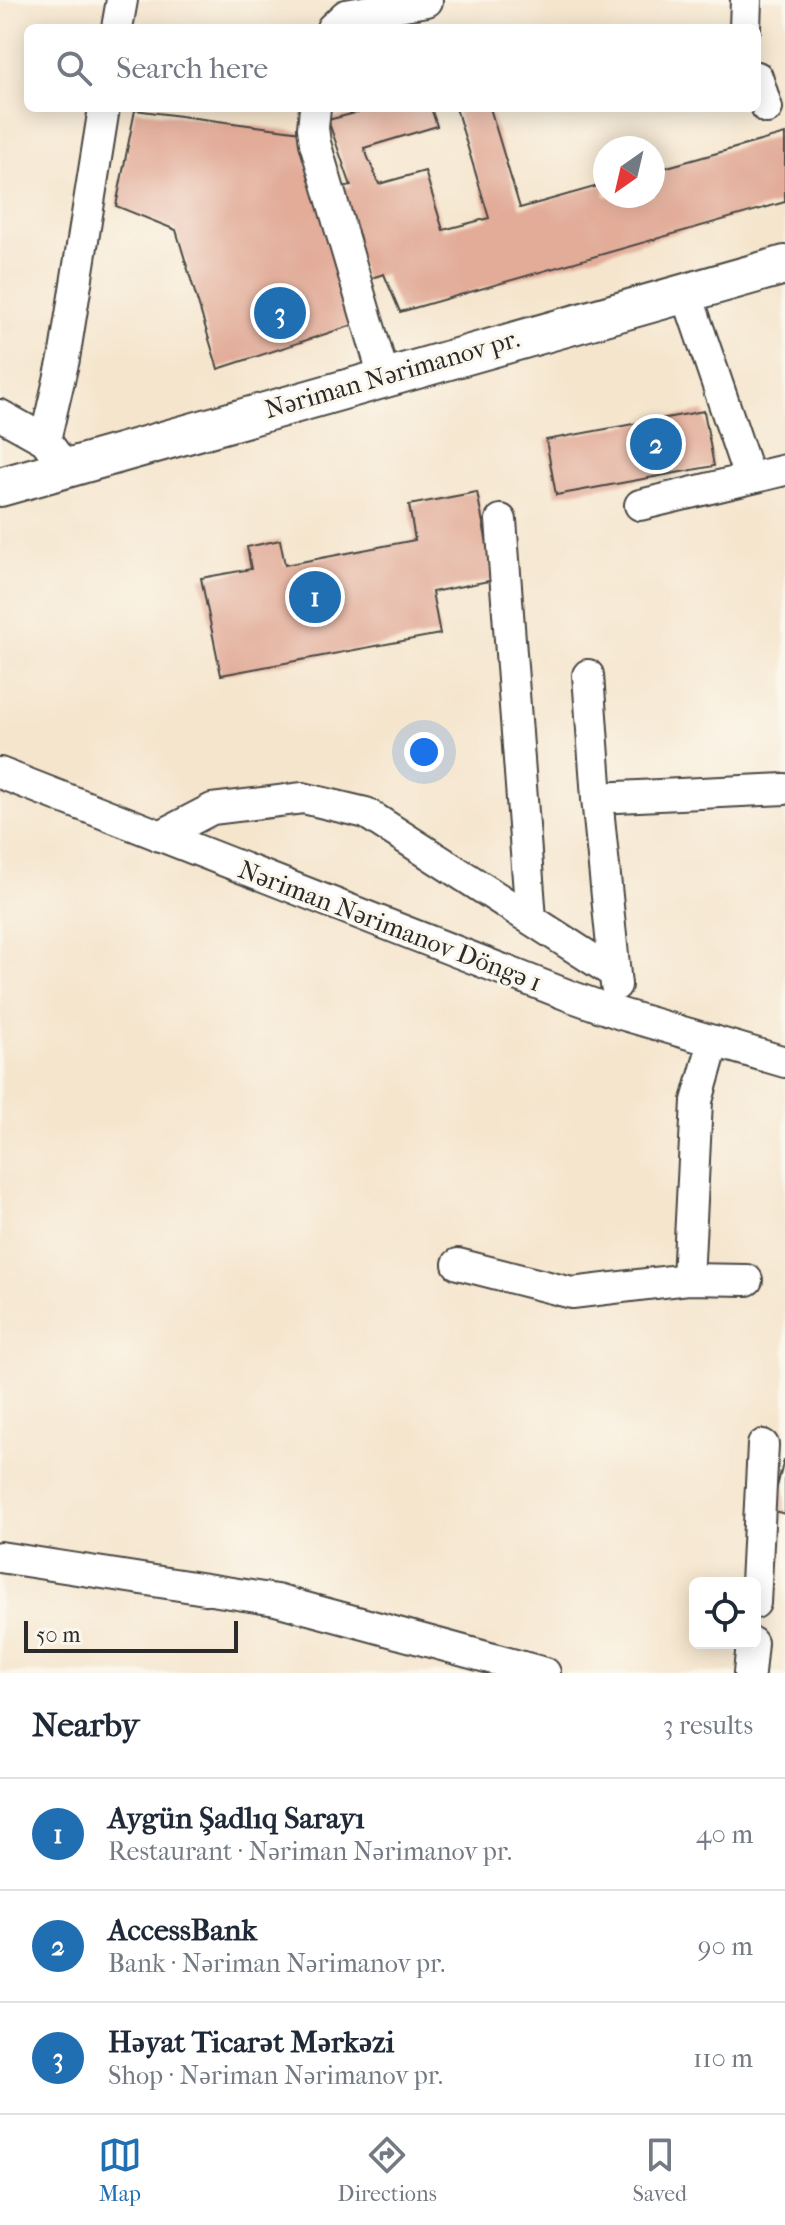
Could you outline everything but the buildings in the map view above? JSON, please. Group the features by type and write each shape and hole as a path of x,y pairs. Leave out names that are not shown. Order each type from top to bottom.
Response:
{"main road":[{"name":"Nəriman Nərimanov pr.","path":"0,487 55,453 384,377 785,265"}],"street":[{"path":"118,24 122,0"},
{"path":"336,24 346,15 427,1"},
{"path":"761,89 767,108"},
{"path":"0,415 55,453 64,359 103,112"},
{"path":"315,112 315,143 384,377"},
{"path":"686,292 749,477"},
{"path":"640,505 785,470"},
{"path":"501,520 531,919"},
{"path":"588,675 614,973 621,1014"},
{"name":"Nəriman Nərimanov Döngə 1","path":"0,773 621,1014 785,1062"},
{"path":"597,798 785,789"},
{"path":"160,836 212,809 303,798 366,813 614,973"},
{"path":"688,1279 697,1101 714,1041"},
{"path":"458,1264 572,1293 688,1279 747,1280"},
{"path":"756,1577 763,1445"},
{"path":"0,1557 276,1600 545,1673"},
{"path":"749,1673 751,1649"}],"place":[{"name":"Həyat Ticarət Mərkəzi","path":"280,313"},
{"name":"AccessBank","path":"656,444"},
{"name":"Aygün Şadlıq Sarayı","path":"315,597"}]}
